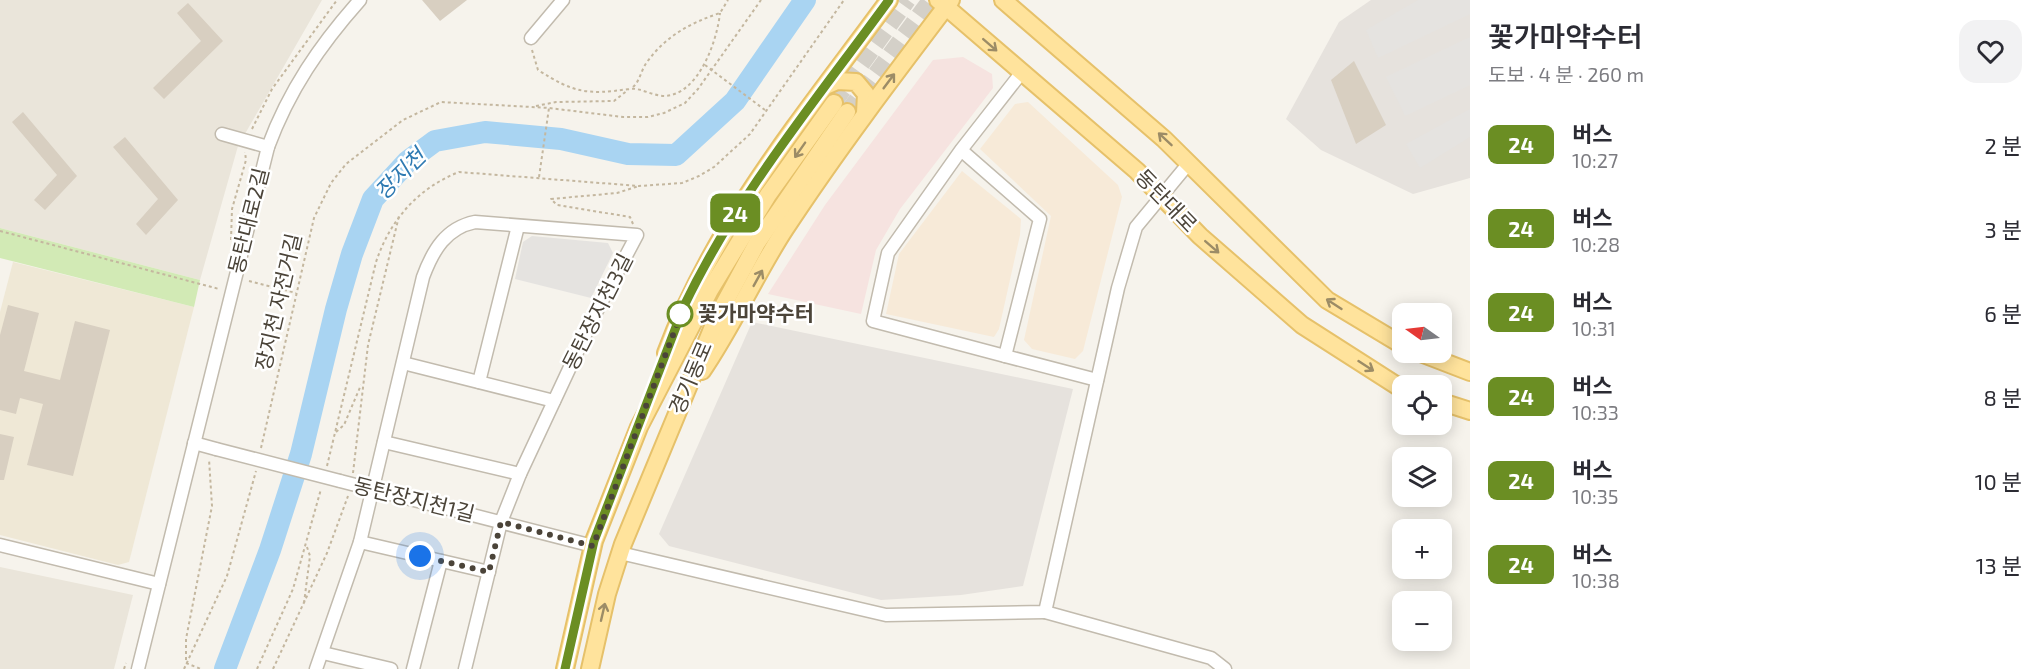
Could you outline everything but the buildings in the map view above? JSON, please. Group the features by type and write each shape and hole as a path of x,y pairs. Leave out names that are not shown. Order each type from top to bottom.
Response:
{"main road":[{"path":"639,427 684,306 702,268 742,202 889,0"},
{"name":"동탄대로","path":"1004,0 1189,163 1327,300 1392,339"},
{"path":"682,399 722,341 783,232 945,2"},
{"name":"동탄대로","path":"945,2 1137,171 1200,236 1302,325 1392,383"},
{"path":"828,85 845,80 862,87 867,102 865,113"},
{"name":"경기동로","path":"565,669 593,546 639,427 710,290 768,195 841,108 757,243 717,317 620,553 590,669"},
{"path":"1447,363 1470,372"},
{"path":"1452,405 1470,411"}],"street":[{"name":"동탄대로2길","path":"138,669 268,147 280,115 307,65 360,0"},
{"path":"531,38 562,0"},
{"path":"1022,72 961,150 888,253 873,321 1097,380"},
{"path":"222,134 268,147"},
{"path":"961,150 1040,219 1005,356"},
{"path":"1045,612 1118,288 1136,227 1189,163"},
{"name":"동탄장지천3길","path":"316,669 360,542 423,277 431,256 444,238 460,225 475,222 637,235 592,318 520,474 501,522 465,669"},
{"path":"479,382 518,226"},
{"path":"403,363 554,401"},
{"path":"384,442 520,474"},
{"path":"194,444 213,453"},
{"name":"동탄장지천1길","path":"213,453 374,489 593,546"},
{"path":"360,542 489,572"},
{"path":"0,545 159,584"},
{"path":"620,553 886,615 1045,612 1211,658 1225,669"},
{"path":"413,669 441,561"},
{"path":"323,653 391,669"}],"path":[{"path":"252,127 257,124 272,89 337,0"},
{"path":"531,38 532,57 538,70 554,81 586,92 603,94 632,88 653,96 677,93 704,64 715,42 720,13 729,0"},
{"name":"장지천 자전거길","path":"259,456 314,219 322,200 346,164 387,131 422,108 441,102 549,108 623,117 648,117 664,113 685,103 713,70 761,0"},
{"path":"533,107 556,102 614,101 632,88 657,48 674,33 720,13"},
{"path":"704,64 765,110"},
{"path":"539,178 549,108"},
{"path":"231,239 232,209 246,160 245,152"},
{"path":"637,235 630,217 557,205 551,199 618,193 639,186"},
{"path":"273,669 304,606 353,484 362,382 377,302 399,216"},
{"path":"0,231 219,289"},
{"path":"249,281 296,293"},
{"path":"335,433 344,425 362,382"},
{"path":"186,663 186,639 213,506 213,453"},
{"path":"184,669 227,576 257,468"},
{"path":"304,606 310,556 306,545"},
{"path":"123,669 128,655"},
{"path":"186,663 201,669"}],"shaded area":[{"path":"0,0 322,0 238,146 200,280 0,228"},
{"path":"1371,0 1470,0 1470,178 1413,194 1321,150 1286,119 1339,22"},
{"path":"1418,0 1470,0 1470,14 1378,58 1366,30"},
{"path":"1470,37 1470,85 1405,116 1386,77"},
{"path":"963,57 992,74 993,88 900,209 876,250 861,314 768,294 825,205 933,60"},
{"path":"1028,102 1118,185 1122,197 1083,351 1075,359 1032,349 1024,340 1051,216 980,149 1015,104"},
{"path":"1470,109 1470,137 1420,168 1406,144"},
{"path":"962,171 1021,219 1020,235 999,329 994,337 886,314 899,254"},
{"path":"532,236 608,243 613,253 591,298 515,279 523,242"},
{"path":"13,262 194,307 129,562 118,565 0,535 0,312"},
{"path":"752,322 1073,389 1023,586 961,595 881,600 669,546 659,534"},
{"path":"0,567 133,595 114,669 0,669"}],"green space":[{"path":"0,228 200,280 194,307 0,258"}],"waterway":[{"name":"장지천","path":"225,669 270,550 301,454 336,309 352,254 373,199 408,161 435,141 485,132 561,139 628,154 676,155 735,101 805,0"}],"tunnel":[{"path":"834,103 908,0"},
{"path":"847,112 930,0"}],"bus line":[{"name":"24","path":"565,669 594,541 684,306 702,268 742,202 889,0"}],"place":[{"name":"꽃가마약수터","path":"680,314"}],"route":[{"path":"420,556 489,572 501,522 593,546 684,306 680,314"}]}
